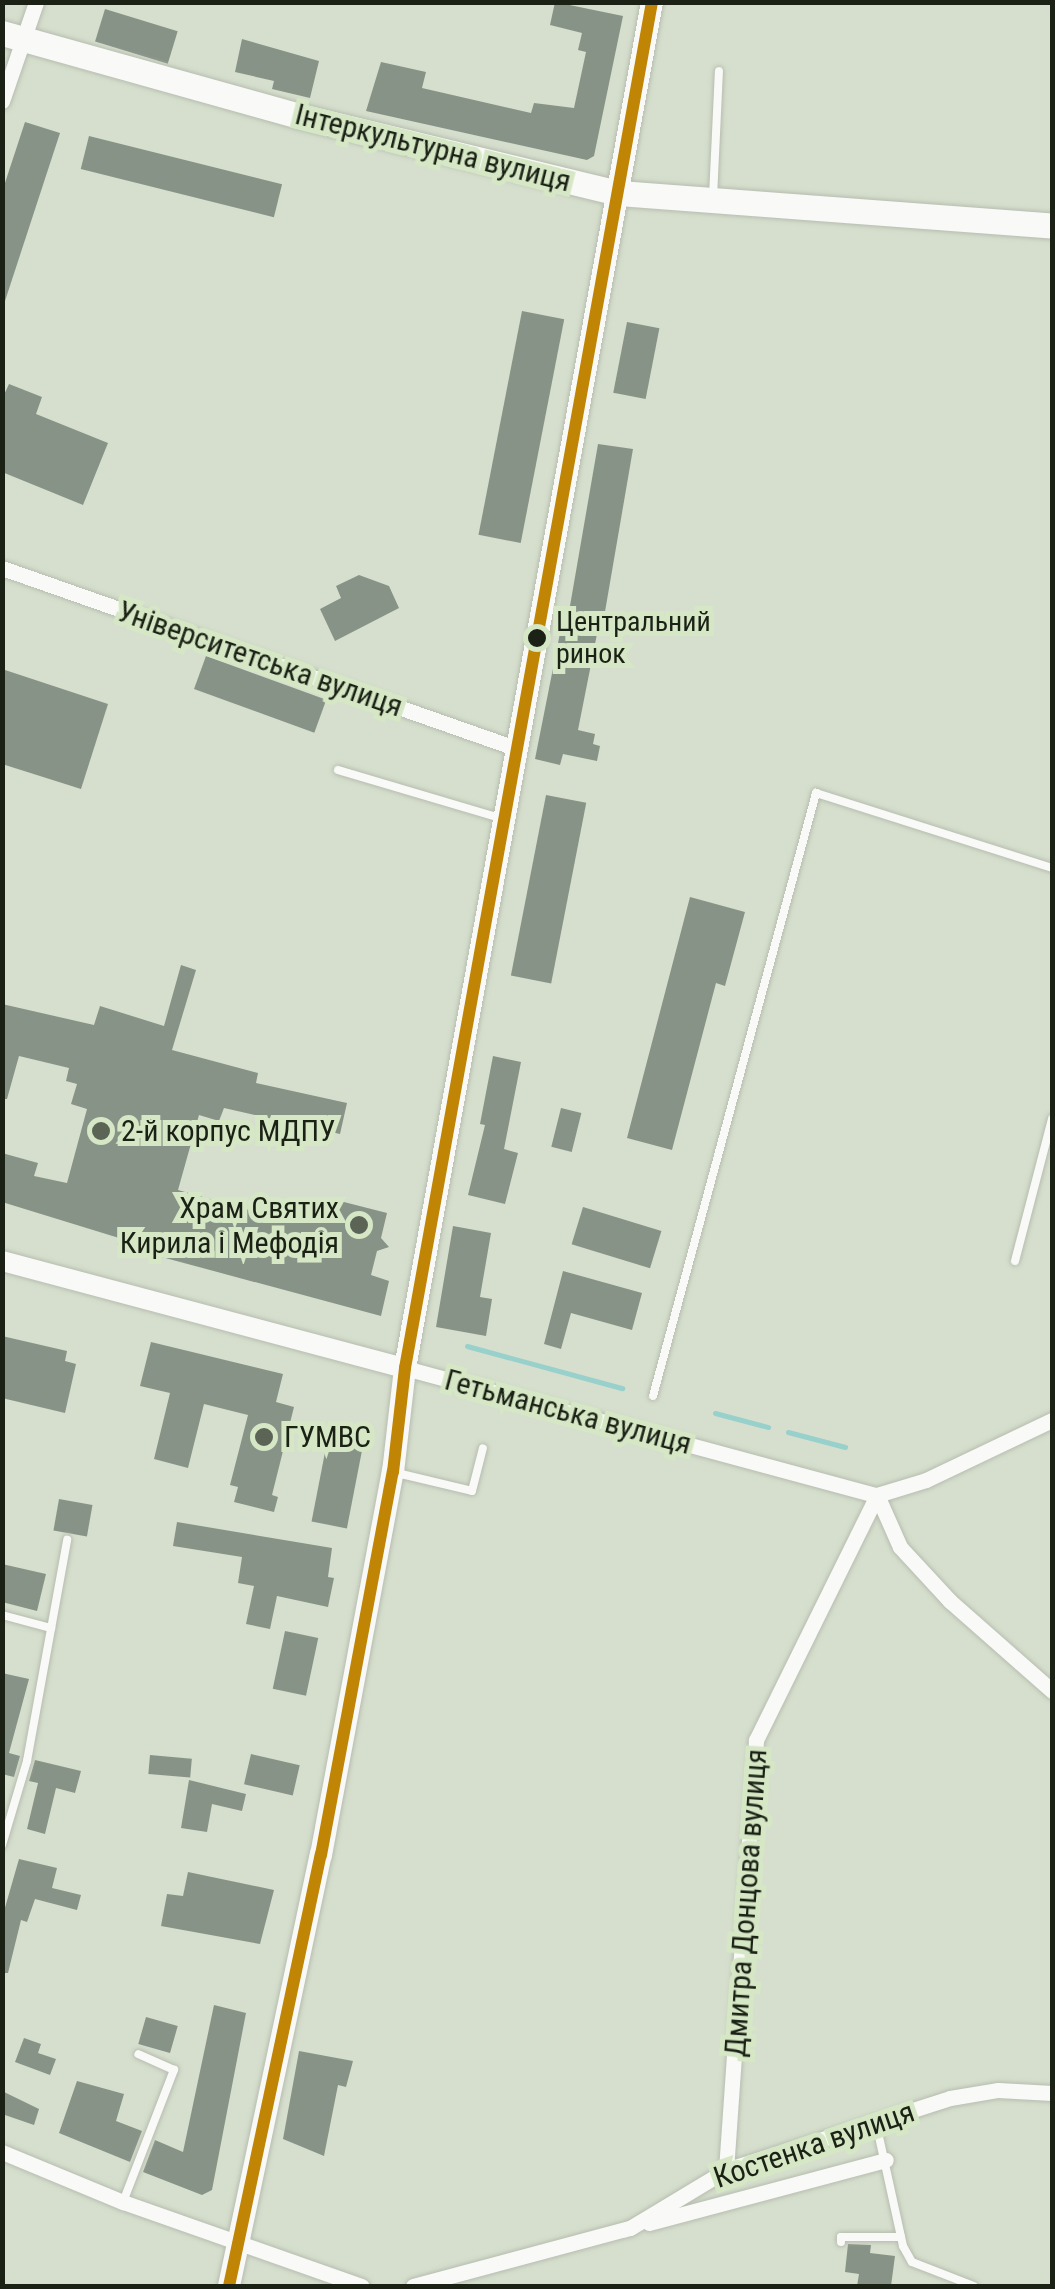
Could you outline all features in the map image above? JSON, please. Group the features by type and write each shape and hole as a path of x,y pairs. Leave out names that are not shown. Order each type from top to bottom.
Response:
{"highway":[{"name":"Інтеркультурна вулиця","path":"14,36 300,116 618,193 1052,226"}],"main road":[{"path":"229,2286 321,1855 393,1472 405,1368 652,2"}],"street":[{"path":"2,100 14,36 36,2"},
{"name":"Університетська вулиця","path":"2,568 518,749"},
{"name":"Гетьманська вулиця","path":"2,1261 877,1496"},
{"path":"1052,1420 926,1480 877,1496 900,1547 950,1601 1052,1691"},
{"name":"Дмитра Донцова вулиця","path":"726,2170 756,1740 877,1496"},
{"name":"Костенка вулиця","path":"413,2286 630,2228 726,2170 950,2098 998,2090 1052,2093"},
{"path":"2,2152 124,2202 362,2286"},
{"path":"630,2228 886,2160"}],"lane":[{"path":"713,202 719,71"},
{"path":"338,770 503,820"},
{"path":"653,1396 816,793 1052,868"},
{"path":"1016,1261 1052,1119"},
{"path":"393,1472 472,1492 483,1448"},
{"path":"2,1845 26,1761 67,1540"},
{"path":"2,1615 51,1628"},
{"path":"124,2202 174,2070 138,2054"},
{"path":"876,2123 901,2237 912,2262 974,2286"},
{"path":"841,2242 841,2237 901,2237"}],"building":[{"path":"555,2 623,16 594,156 587,160 366,111 381,62 426,72 422,88 531,113 534,103 574,108 586,52 578,50 582,33 550,25"},
{"path":"105,9 178,31 168,64 95,42"},
{"path":"242,39 319,61 310,98 272,89 274,81 235,72"},
{"path":"25,122 60,133 5,301 2,192"},
{"path":"89,136 282,184 274,217 81,169"},
{"path":"522,311 564,319 521,543 478,535"},
{"path":"627,322 659,328 646,399 613,393"},
{"path":"9,384 42,397 36,414 108,443 83,505 2,472 2,399"},
{"path":"598,444 633,449 601,635 597,634 578,730 595,734 593,744 600,746 597,761 563,754 560,765 535,759 561,628 566,629"},
{"path":"359,575 389,586 399,608 335,641 320,609 341,598 336,586"},
{"path":"206,656 326,700 314,733 194,689"},
{"path":"2,669 108,704 81,789 2,764"},
{"path":"546,795 586,803 551,983 511,976"},
{"path":"690,897 745,912 725,986 716,983 672,1150 627,1138"},
{"path":"181,965 196,970 172,1050 258,1073 256,1083 347,1103 340,1134 224,1108 219,1121 199,1115 178,1190 274,1217 277,1202 336,1219 340,1201 387,1213 381,1238 389,1247 377,1251 371,1275 389,1281 381,1316 117,1245 119,1238 2,1202 2,1153 38,1163 34,1176 67,1183 87,1109 71,1104 77,1084 66,1081 69,1068 19,1056 7,1099 2,1099 2,1004 94,1025 100,1006 164,1026"},
{"path":"493,1056 521,1062 504,1149 518,1153 505,1204 468,1195 485,1125 480,1124"},
{"path":"561,1108 581,1113 572,1152 551,1147"},
{"path":"583,1207 661,1231 650,1268 572,1244"},
{"path":"453,1226 491,1233 480,1297 492,1299 486,1336 436,1327"},
{"path":"563,1271 642,1293 632,1330 571,1313 561,1349 544,1344"},
{"path":"2,1336 67,1351 65,1361 76,1364 65,1413 2,1398"},
{"name":"ГУМВС","path":"151,1342 283,1374 276,1402 294,1407 272,1495 278,1497 274,1512 234,1502 238,1487 230,1485 248,1415 204,1404 188,1468 154,1459 170,1393 140,1386"},
{"path":"327,1442 362,1449 347,1528 312,1522"},
{"path":"59,1499 92,1505 87,1536 53,1531"},
{"path":"177,1522 332,1548 328,1577 334,1578 328,1607 277,1596 270,1629 246,1624 254,1586 238,1583 242,1557 173,1546"},
{"path":"2,1564 46,1574 37,1611 2,1602"},
{"path":"285,1631 318,1638 306,1696 273,1689"},
{"path":"2,1673 29,1679 9,1753 20,1756 14,1777 2,1774"},
{"path":"251,1754 300,1765 293,1795 244,1784"},
{"path":"150,1755 192,1759 190,1778 148,1774"},
{"path":"35,1760 81,1771 75,1793 56,1788 45,1834 27,1829 38,1783 29,1781"},
{"path":"189,1780 246,1794 242,1811 212,1804 207,1832 181,1828"},
{"path":"19,1859 57,1868 52,1888 81,1895 77,1910 35,1899 27,1922 21,1920 8,1973 2,1973 2,1918"},
{"path":"188,1872 274,1890 260,1944 161,1926 167,1894 183,1896"},
{"path":"214,2005 246,2013 212,2190 202,2195 143,2172 155,2140 183,2152"},
{"path":"146,2017 178,2026 170,2053 138,2044"},
{"path":"24,2038 41,2044 38,2053 56,2059 50,2075 15,2062"},
{"path":"299,2051 353,2061 346,2087 338,2085 324,2156 283,2139"},
{"path":"77,2081 124,2094 116,2121 142,2131 130,2162 59,2133"},
{"path":"2,2091 39,2109 34,2125 2,2114"},
{"path":"848,2244 871,2245 870,2253 895,2256 891,2286 857,2286 859,2274 845,2272"}],"waterway":[{"path":"467,1346 622,1388"},
{"path":"715,1413 768,1427"},
{"path":"788,1432 845,1447"}],"transit line":[{"path":"229,2286 321,1855 393,1472 405,1368 652,2"}],"place":[{"name":"Центральний ринок","path":"537,638"},
{"name":"2-й корпус МДПУ","path":"101,1131"},
{"name":"Храм Святих Кирила і Мефодія","path":"359,1225"},
{"name":"ГУМВС","path":"264,1437"}]}
